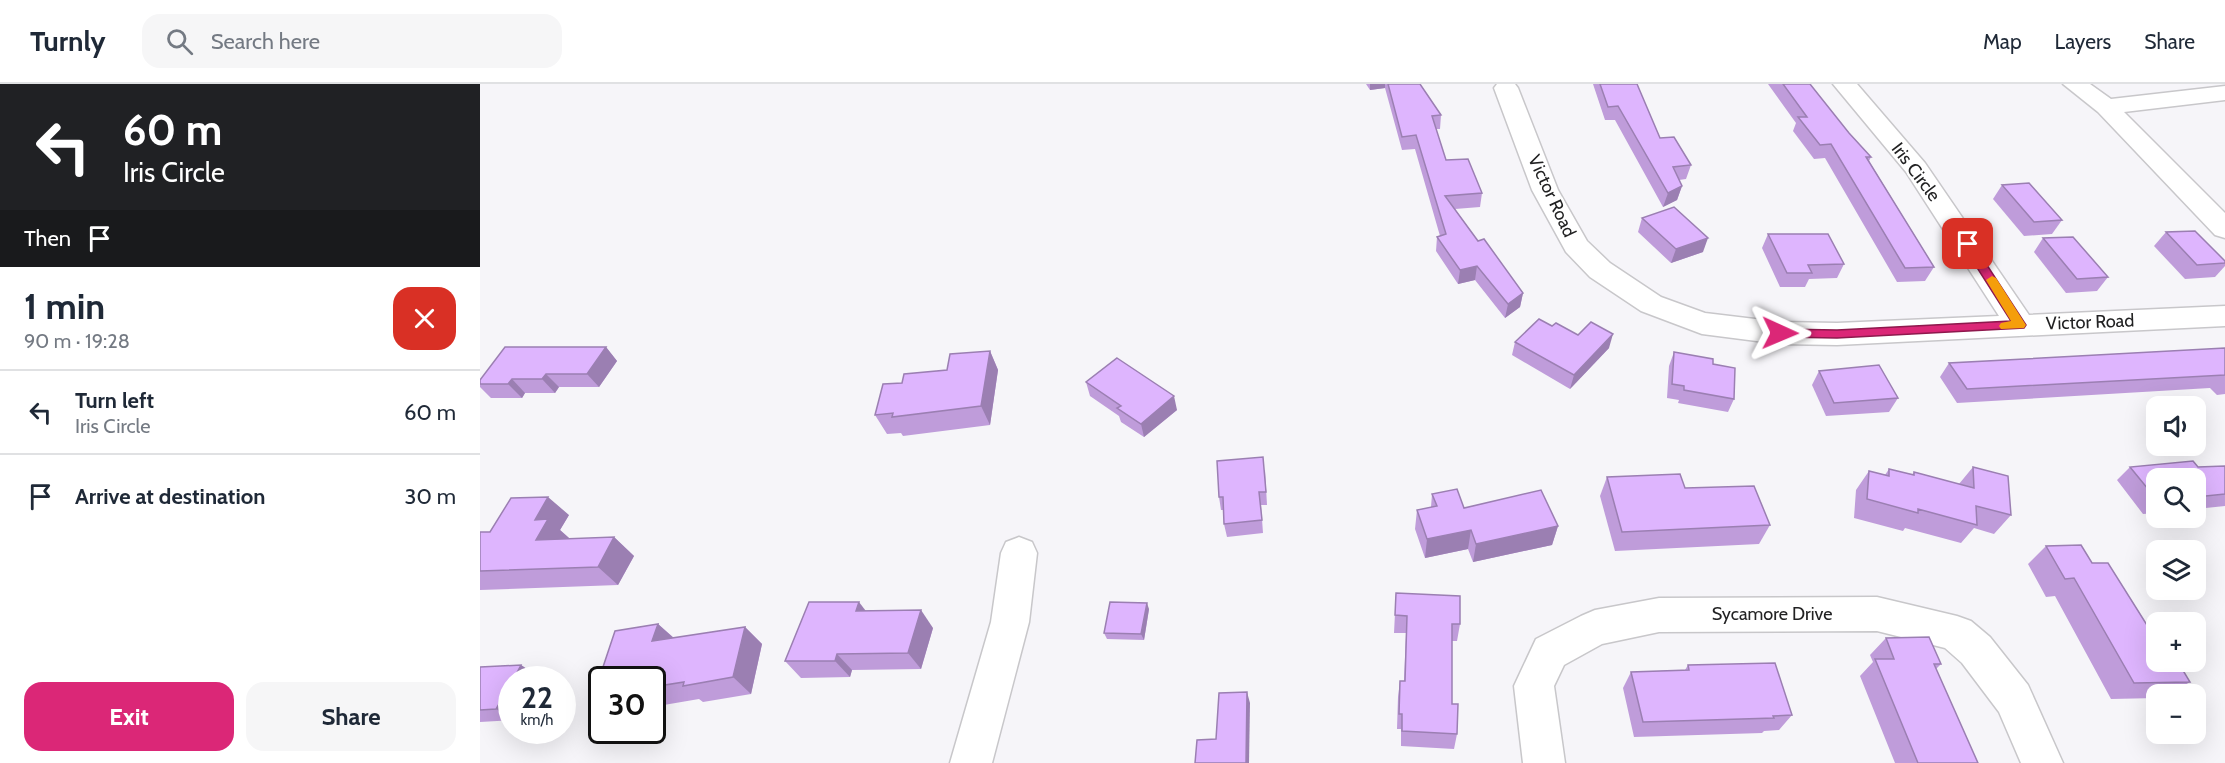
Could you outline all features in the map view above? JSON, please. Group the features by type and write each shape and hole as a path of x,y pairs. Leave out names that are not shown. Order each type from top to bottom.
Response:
{"street":[{"name":"Iris Circle","path":"1845,84 1916,168 2020,325"},
{"path":"2076,84 2106,107 2225,229"},
{"name":"Victor Road","path":"1504,85 1545,190 1576,246 1600,270 1651,304 1702,323 1780,333 1837,334 2225,316"},
{"path":"2106,107 2225,93"},
{"path":"971,763 1010,622 1020,553"},
{"name":"Sycamore Drive","path":"1544,763 1534,686 1550,652 1595,628 1659,615 1877,614 1957,634 1976,650 2014,699 2042,763"}],"building":[{"path":"1388,84 1420,84 1441,115 1432,116 1446,160 1468,159 1482,193 1445,196 1478,241 1484,239 1523,293 1508,304 1477,266 1460,270 1437,237 1446,234 1416,135 1402,137"},
{"path":"1600,84 1637,84 1660,138 1674,137 1691,165 1673,167 1682,186 1668,193 1618,106 1608,107"},
{"path":"1783,84 1810,84 1871,157 1866,157 1934,267 1905,268 1831,144 1820,145 1798,117 1807,117"},
{"path":"2029,183 2062,220 2034,222 2002,185"},
{"path":"1674,207 1708,238 1676,249 1642,218"},
{"path":"2195,231 2225,263 2197,265 2166,232"},
{"path":"1768,234 1828,234 1844,264 1808,265 1812,273 1787,273"},
{"path":"2073,237 2108,277 2077,279 2043,238"},
{"path":"1539,319 1552,326 1556,323 1578,335 1591,322 1613,334 1574,375 1515,342"},
{"path":"505,347 606,347 587,374 546,374 542,379 512,379 508,384 480,384 480,380"},
{"path":"2225,348 2225,375 1967,389 1949,363"},
{"path":"990,351 981,406 892,417 893,413 875,415 883,384 902,383 904,374 947,370 950,354"},
{"path":"1674,352 1713,359 1713,364 1735,368 1734,399 1684,390 1684,386 1672,384"},
{"path":"1117,358 1174,396 1141,424 1117,408 1121,406 1086,382"},
{"path":"1879,365 1898,398 1834,403 1819,371"},
{"path":"1263,457 1266,492 1259,492 1262,520 1224,524 1223,497 1219,497 1217,461"},
{"path":"2193,461 2198,467 2225,466 2225,494 2206,496 2206,468 2146,468 2146,487 2130,467"},
{"path":"1973,467 2008,476 2011,515 1976,506 1977,525 1918,509 1918,513 1867,499 1869,471 1889,476 1889,469 1914,475 1914,472 1974,488"},
{"path":"1680,474 1685,488 1754,486 1770,525 1622,532 1607,477"},
{"path":"1457,489 1464,508 1541,490 1558,526 1476,544 1471,530 1427,539 1417,510 1437,506 1432,494"},
{"path":"548,497 535,520 548,519 536,540 614,537 598,567 480,571 480,532 490,532 511,498"},
{"path":"2081,545 2092,563 2108,563 2146,623 2146,672 2184,672 2190,682 2134,683 2074,578 2065,579 2046,546"},
{"path":"1396,593 1460,596 1460,624 1452,624 1452,704 1458,704 1457,734 1402,731 1402,714 1399,714 1400,681 1405,681 1407,616 1395,615"},
{"path":"809,602 859,602 856,611 921,610 908,653 837,654 835,661 785,661"},
{"path":"1110,602 1147,603 1141,634 1104,633"},
{"path":"658,624 652,641 745,627 733,677 683,686 684,682 666,685 666,666 603,666 615,631"},
{"path":"1929,637 1941,664 1934,664 1978,763 1918,763 1875,659 1894,659 1886,638"},
{"path":"1775,663 1792,715 1773,716 1774,718 1643,722 1631,672 1689,670 1688,665"},
{"path":"498,666 498,706 496,709 480,710 480,667"},
{"path":"1247,692 1246,763 1195,763 1197,740 1216,739 1219,693"}],"slow traffic":[{"path":"1992,280 2020,325 2005,326"}],"route":[{"path":"1780,333 1837,334 2020,325 1968,244"}]}
